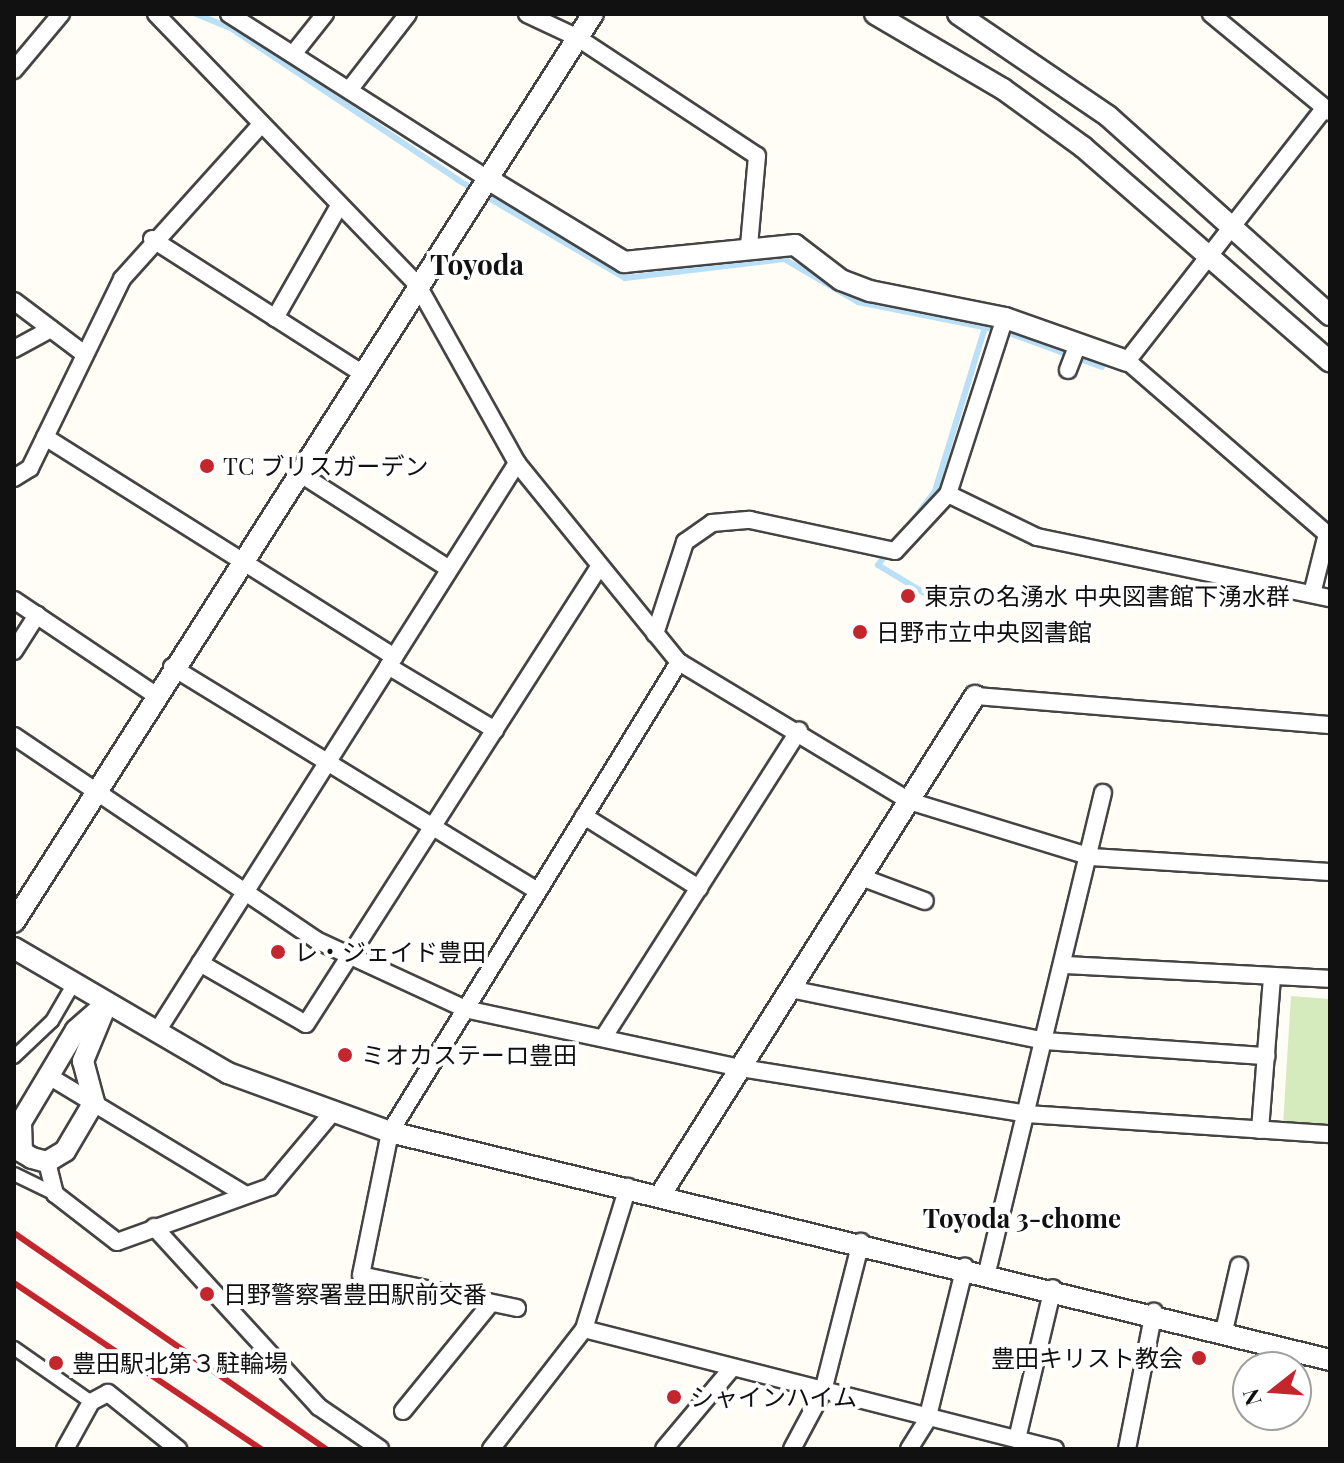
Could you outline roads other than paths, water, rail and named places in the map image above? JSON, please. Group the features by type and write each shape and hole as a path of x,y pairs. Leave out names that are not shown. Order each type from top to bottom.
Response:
{"street":[{"path":"14,70 61,14"},
{"path":"156,14 260,126 417,284 517,463 679,662 799,731 909,801 1091,857 1330,872"},
{"path":"229,14 294,53 484,180 624,262 749,246 795,245 841,280 870,291 1005,318 1072,358 1127,361 1328,532 1312,594"},
{"path":"294,53 325,14"},
{"path":"349,90 408,14"},
{"path":"527,14 578,38 757,156 749,246"},
{"path":"14,922 93,791 296,471 593,14"},
{"path":"875,14 1003,89 1210,255 1330,362"},
{"path":"958,14 1108,116 1330,315"},
{"path":"1127,361 1328,110 1211,14"},
{"path":"14,478 30,468 83,353 152,239 260,126"},
{"path":"275,318 339,206"},
{"path":"152,239 360,372"},
{"path":"14,301 83,353"},
{"path":"655,634 685,542 712,523 750,520 895,551 948,494 1005,318"},
{"path":"14,349 51,329"},
{"path":"45,437 241,561 495,730"},
{"path":"156,1033 517,463"},
{"path":"296,471 449,569"},
{"path":"948,494 1037,537 1330,598"},
{"path":"200,963 306,1024 599,567"},
{"path":"14,600 154,694"},
{"path":"14,651 37,615"},
{"path":"517,1308 361,1275 390,1132 679,662"},
{"path":"172,667 538,891"},
{"path":"661,1194 975,696 1330,725"},
{"path":"605,1035 799,731"},
{"path":"14,736 93,791 350,955 465,1009 605,1035 741,1068 1027,1114 1330,1134"},
{"path":"987,1272 1091,857 1103,793"},
{"path":"584,816 699,888"},
{"path":"861,877 925,901"},
{"path":"14,948 228,1073 390,1132 1154,1312 1330,1360"},
{"path":"1064,965 1330,979"},
{"path":"1260,1130 1272,976"},
{"path":"14,1057 52,1021 74,983"},
{"path":"790,989 1045,1041 1266,1056"},
{"path":"47,1162 22,1152 16,1131 76,1030 107,1003"},
{"path":"47,1162 65,1151 94,1102 83,1061 107,1003"},
{"path":"47,1075 246,1195"},
{"path":"14,1174 55,1194 117,1242 270,1187 332,1113"},
{"path":"47,1162 55,1194"},
{"path":"491,1449 584,1329 628,1187"},
{"path":"154,1227 319,1407 380,1449"},
{"path":"792,1449 823,1391 861,1242"},
{"path":"1224,1331 1239,1266"},
{"path":"909,1449 927,1420 965,1267"},
{"path":"1017,1439 1053,1288"},
{"path":"403,1411 491,1303"},
{"path":"1127,1449 1154,1312"},
{"path":"584,1329 927,1420 1048,1448"},
{"path":"14,1348 91,1402"},
{"path":"664,1449 732,1368"},
{"path":"65,1449 91,1402 108,1393 178,1449"}],"waterway":[{"path":"196,14 229,27 458,180 625,278 784,259 858,302 988,328"},
{"path":"1274,161 1310,113"},
{"path":"909,526 935,491 985,327"},
{"path":"1009,333 1102,367"},
{"path":"887,553 878,565 944,605"}],"railway":[{"path":"14,1233 326,1449"},
{"path":"14,1283 261,1449"}],"place":[{"name":"TC ブリスガーデン","path":"207,466"},
{"name":"東京の名湧水 中央図書館下湧水群","path":"908,596"},
{"name":"日野市立中央図書館","path":"860,632"},
{"name":"レ・ジェイド豊田","path":"278,952"},
{"name":"ミオカステーロ豊田","path":"345,1055"},
{"name":"日野警察署豊田駅前交番","path":"207,1294"},
{"name":"豊田キリスト教会","path":"1199,1358"},
{"name":"豊田駅北第３駐輪場","path":"56,1363"},
{"name":"シャインハイム","path":"674,1397"}],"district":[{"name":"Toyoda","path":"477,264"},
{"name":"Toyoda 3-chome","path":"1022,1218"}]}
